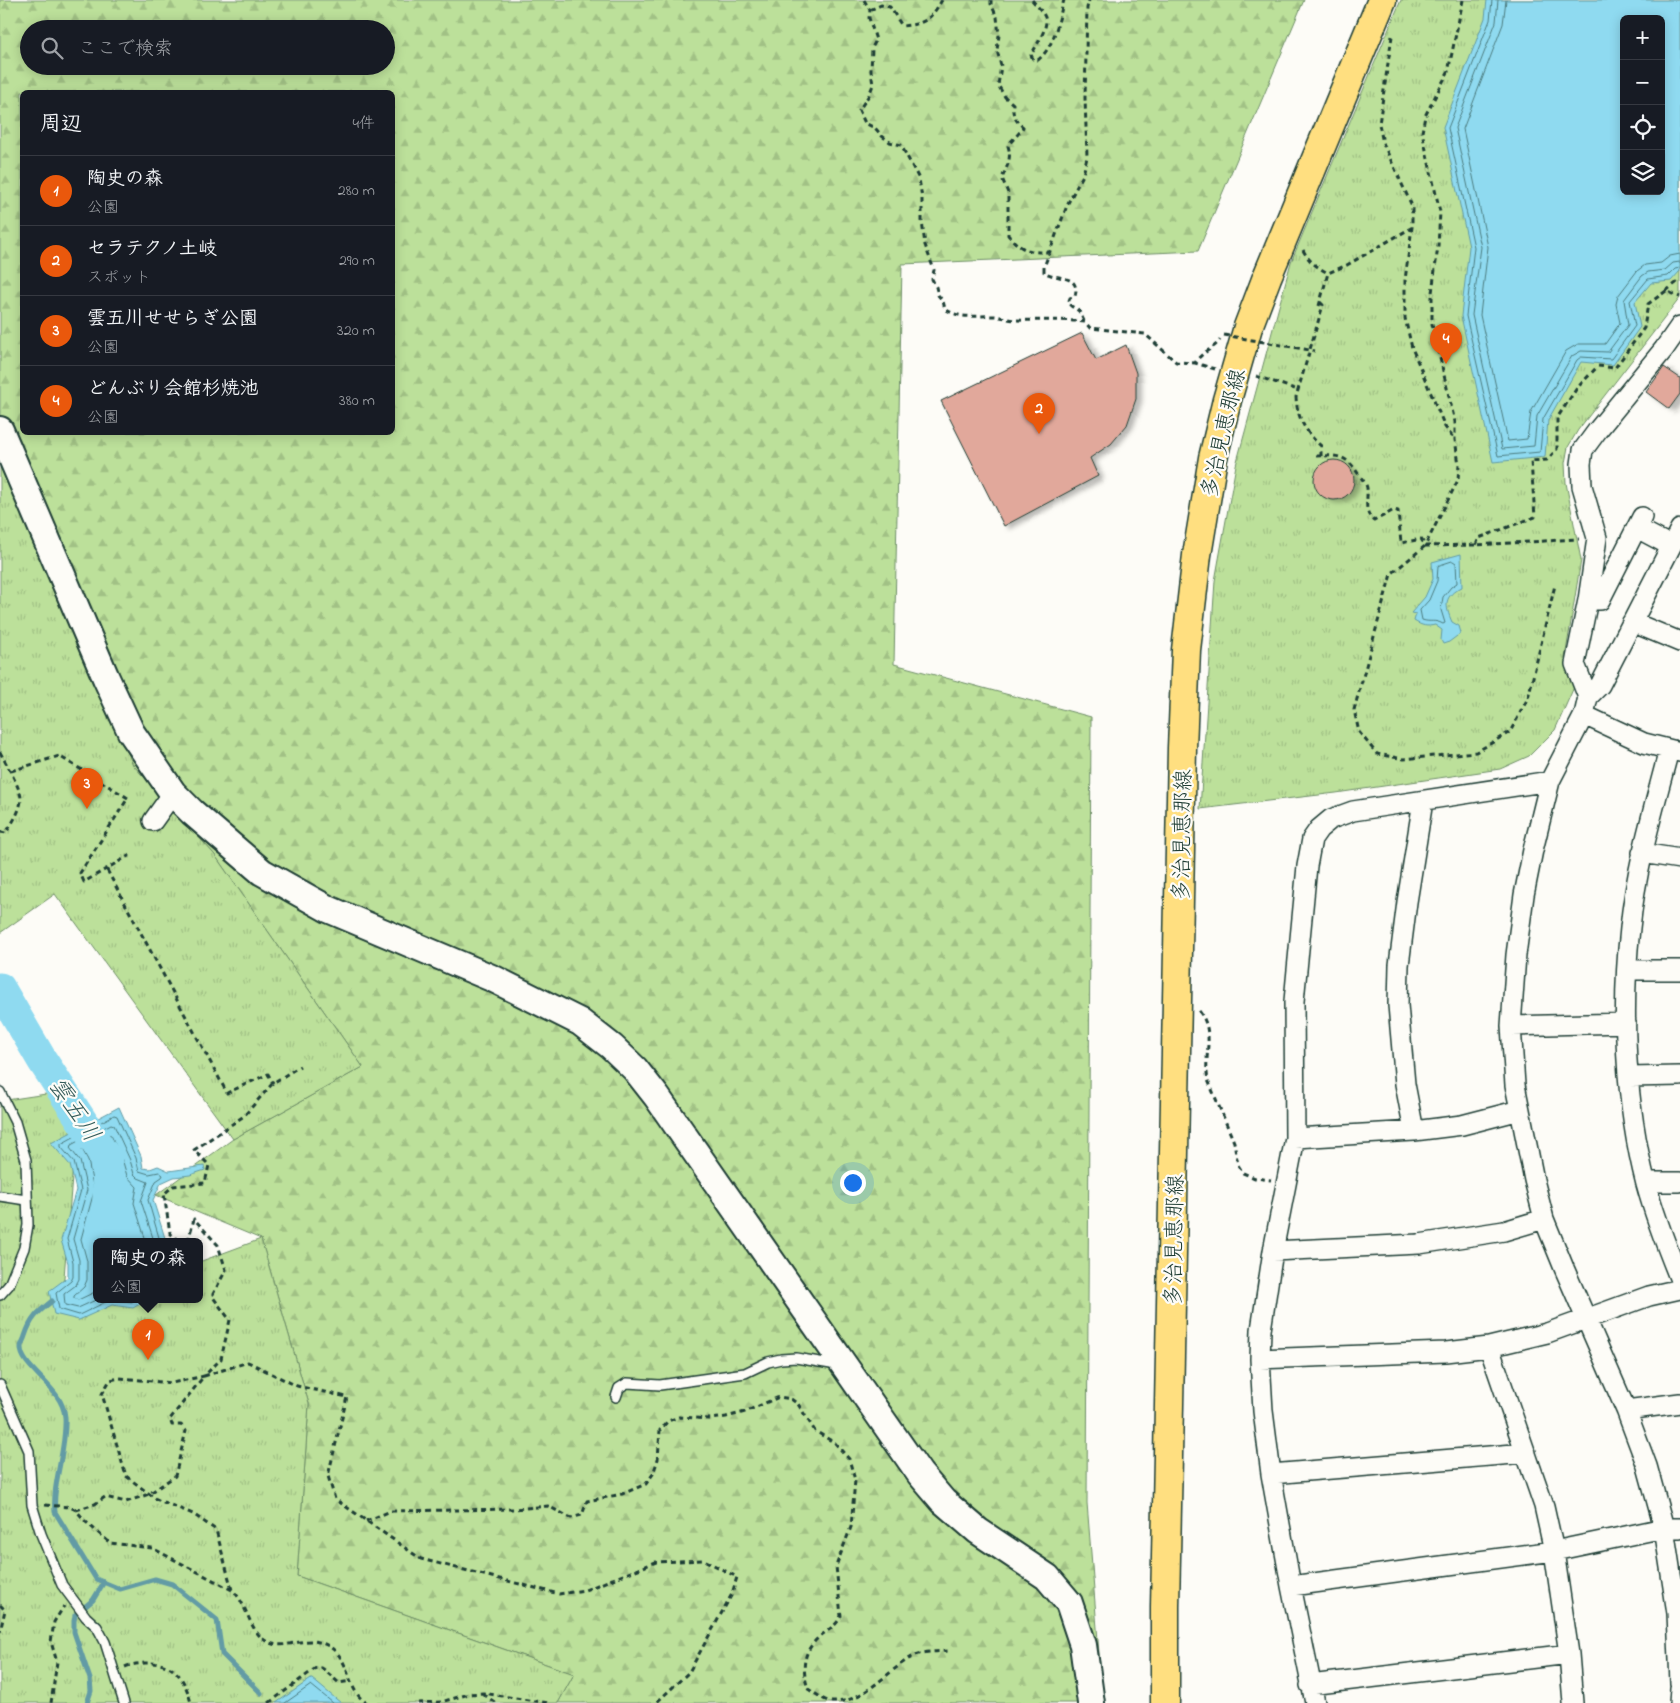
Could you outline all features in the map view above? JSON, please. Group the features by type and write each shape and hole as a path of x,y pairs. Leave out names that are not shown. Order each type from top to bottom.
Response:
{"main road":[{"name":"多治見恵那線","path":"1165,1703 1165,1606 1183,738 1186,650 1197,555 1213,458 1248,327 1382,0"}],"street":[{"path":"1680,326 1664,349 1597,430 1584,450 1581,464 1582,486 1597,538 1588,600 1575,664 1588,697 1584,715 1550,781 1524,896 1516,955 1511,1026 1515,1085 1544,1220 1626,1410 1672,1528 1680,1683"},
{"path":"0,430 131,732 173,793 192,812 262,872 328,909 494,979 580,1022 612,1047 635,1069 657,1097 920,1474 943,1501 978,1531 1047,1577 1069,1603 1083,1644 1091,1703"},
{"path":"1588,600 1600,600 1639,522 1677,535 1600,686 1588,697"},
{"path":"1632,622 1680,642"},
{"path":"1584,715 1644,743 1674,751 1642,853 1630,927 1626,1023 1634,1130 1658,1226 1680,1280"},
{"path":"1315,1703 1271,1474 1263,1411 1260,1360 1262,1330 1273,1251 1295,1138 1294,1001 1307,866 1312,839 1331,819 1341,815 1550,781"},
{"path":"153,820 173,793"},
{"path":"1414,1131 1405,1084 1398,1006 1399,965 1423,801"},
{"path":"1642,853 1680,859"},
{"path":"1628,970 1680,970"},
{"path":"1511,1026 1626,1023"},
{"path":"1629,1077 1680,1076"},
{"path":"1295,1138 1414,1131 1462,1125 1520,1110"},
{"path":"1646,1182 1680,1182"},
{"path":"1273,1251 1418,1244 1504,1231 1544,1220"},
{"path":"1260,1360 1446,1352 1489,1347 1547,1333 1649,1296 1680,1289"},
{"path":"1489,1347 1544,1506 1554,1551 1569,1654 1573,1703"},
{"path":"1626,1410 1680,1403"},
{"path":"1271,1474 1526,1453"},
{"path":"1291,1586 1554,1551 1672,1528"},
{"path":"1310,1684 1569,1654"},
{"path":"1680,1688 1680,1703"}],"lane":[{"path":"0,1092 15,1122 26,1160 28,1225 24,1248 9,1285 0,1295"},
{"path":"0,1196 26,1200"},
{"path":"616,1397 619,1388 627,1383 660,1385 745,1373 768,1362 780,1359 796,1358 831,1364 843,1363"},
{"path":"0,1385 29,1451 32,1506 41,1534 62,1584 86,1618 97,1627 105,1642 124,1703"}],"path":[{"path":"864,0 870,10 869,18 876,40 872,48 871,71 873,85 859,110 865,123 875,128 890,142 901,145 919,179 922,198 922,221 926,245 934,270 932,279 938,296 943,301 944,309 966,317 994,316 1016,320 1085,322"},
{"path":"870,10 881,5 890,7 902,26 919,24 933,15 942,0"},
{"path":"990,0 997,17 998,50 1002,66 998,85 1005,97 1013,104 1012,113 1016,121 1023,127 1008,146 1009,159 1002,178 1008,193 1008,235 1019,247 1032,252 1049,252"},
{"path":"1032,0 1046,20 1043,32 1031,55 1033,60 1038,60 1044,55 1054,37 1064,0"},
{"path":"1089,0 1087,8 1085,98 1087,157 1083,175 1068,203 1049,252 1044,272 1051,276 1069,278 1075,283 1075,296 1070,298 1068,302 1070,306 1079,311 1090,328 1145,334 1176,362 1195,363 1218,370"},
{"path":"1463,0 1448,72 1425,116 1422,132 1440,212 1432,293 1432,324 1455,422 1455,440 1459,464 1458,480 1426,546 1391,574 1354,710 1359,732 1377,754 1404,759 1476,752 1510,732 1528,698 1555,585"},
{"path":"1392,35 1379,124 1383,143 1412,206 1412,227 1405,280 1405,318 1412,348 1445,427 1455,440"},
{"path":"1321,456 1321,446 1309,436 1296,409 1296,397 1323,305 1320,304 1328,274 1412,227"},
{"path":"1302,249 1315,267 1328,274"},
{"path":"1476,545 1479,538 1535,517 1531,461 1547,460 1557,449 1557,418 1577,388 1598,366 1615,368 1644,328 1648,304 1680,280"},
{"path":"1666,291 1680,297"},
{"path":"1195,363 1199,355 1218,344 1224,335 1315,351"},
{"path":"1253,376 1298,390"},
{"path":"1316,456 1337,456 1348,459 1367,486 1366,506 1372,519 1374,521 1394,510 1398,511 1401,543 1421,539 1426,546"},
{"path":"1426,546 1597,538"},
{"path":"0,752 11,771 22,799 16,817 6,832 0,832"},
{"path":"11,771 59,756 128,798 80,873 84,882 130,855"},
{"path":"107,870 226,1093 268,1074 273,1083"},
{"path":"1195,1008 1206,1020 1209,1033 1206,1070 1208,1080 1234,1142 1238,1164 1243,1173 1255,1178 1286,1182"},
{"path":"176,1238 170,1233 164,1194 173,1186 205,1183 209,1165 194,1150 244,1116 273,1083 300,1066"},
{"path":"76,1510 94,1504 105,1497 126,1502 149,1494 174,1476 186,1431 181,1425 172,1426 170,1419 204,1376 221,1359 230,1320 212,1296 226,1270 218,1245 194,1219 189,1238"},
{"path":"232,1590 216,1530 192,1514 156,1499 126,1476 102,1394 110,1380 120,1378 172,1383 204,1376 248,1362 297,1386 347,1397 328,1476 335,1499 421,1559 559,1594 585,1590 656,1562 704,1560 737,1577 732,1594 689,1672 656,1703"},
{"path":"366,1521 391,1512 515,1509 534,1506 548,1506 571,1518 582,1515 587,1501 622,1494 646,1484 653,1474 658,1459 660,1430 668,1421 679,1417 726,1417 746,1412 779,1397 791,1398 798,1404 815,1431 835,1444 849,1459 855,1480 851,1527 836,1566 842,1616 838,1624 818,1638 809,1649 803,1672 808,1689 831,1702 843,1702 860,1697 875,1687 904,1661 916,1654 948,1650"},
{"path":"43,1505 70,1506 110,1543 152,1548 232,1590 238,1595 254,1629 265,1641 279,1646 305,1640 321,1643 335,1651 344,1664 358,1695 367,1703"},
{"path":"51,1703 57,1662 50,1642 54,1622 60,1610 72,1600"},
{"path":"0,1605 4,1610 0,1632"},
{"path":"115,1671 131,1664 155,1663 167,1665 185,1682 191,1703"},
{"path":"269,1703 316,1668 322,1668 339,1683 352,1681"},
{"path":"418,1703 441,1702 469,1694 483,1694 548,1703"},
{"path":"483,1694 496,1703"}],"green space":[{"path":"0,0 1304,0 1198,251 902,264 894,664 1091,717 1087,1503 1103,1703 558,1703 574,1674 297,1576 309,1404 261,1239 156,1195 233,1139 363,1067 214,854 133,765 0,455"},
{"path":"1401,0 1680,0 1680,298 1578,430 1568,447 1565,463 1566,483 1581,560 1565,658 1574,687 1555,730 1529,756 1500,769 1336,793 1200,809 1215,581 1236,465 1291,262"},
{"path":"0,455 133,765 214,854 363,1067 233,1139 55,894 0,933"},
{"path":"79,1089 61,1315 93,1303 203,1303 203,1261 261,1239 309,1404 297,1576 574,1674 558,1703 0,1703 0,1101"}],"water":[{"path":"1487,0 1680,0 1680,271 1671,281 1651,283 1635,302 1640,327 1613,365 1581,362 1548,420 1545,457 1493,462 1461,316 1469,247 1443,127 1485,18"},
{"path":"1461,554 1462,587 1451,594 1447,606 1452,622 1459,626 1461,633 1443,644 1441,640 1442,630 1435,625 1424,626 1417,623 1414,621 1416,614 1411,613 1425,597 1433,579 1432,562"},
{"path":"119,1107 141,1156 143,1168 150,1169 158,1166 169,1171 204,1166 205,1170 190,1175 174,1177 161,1183 153,1200 165,1238 93,1238 93,1303 140,1303 133,1308 112,1305 79,1320 54,1314 49,1291 68,1277 68,1263 61,1240 76,1190 70,1165 51,1143"},
{"path":"311,1679 341,1703 276,1703"}],"building":[{"path":"1082,333 1096,360 1126,345 1136,373 1136,399 1127,425 1111,444 1090,458 1098,476 1004,526 941,401"},
{"path":"1664,367 1680,378 1680,394 1669,409 1646,392"},
{"path":"1330,460 1338,460 1345,463 1351,469 1354,480 1351,491 1345,497 1338,500 1330,500 1323,497 1317,491 1314,484 1314,476 1317,469 1323,463"}],"waterway":[{"name":"雲五川","path":"0,988 42,1060 107,1159 109,1238"},
{"path":"52,1301 32,1320 21,1347 27,1363 57,1396 65,1417 64,1441 56,1489 55,1512 96,1579 120,1589 155,1579 172,1584 217,1620 222,1654 261,1693"},
{"path":"87,1703 91,1691 90,1679 74,1632 74,1621 75,1615 93,1600 104,1582"}],"place":[{"name":"どんぶり会館杉焼池","path":"1446,364"},
{"name":"セラテクノ土岐","path":"1039,434"},
{"name":"雲五川せせらぎ公園","path":"87,809"},
{"name":"陶史の森","path":"148,1360"}]}
